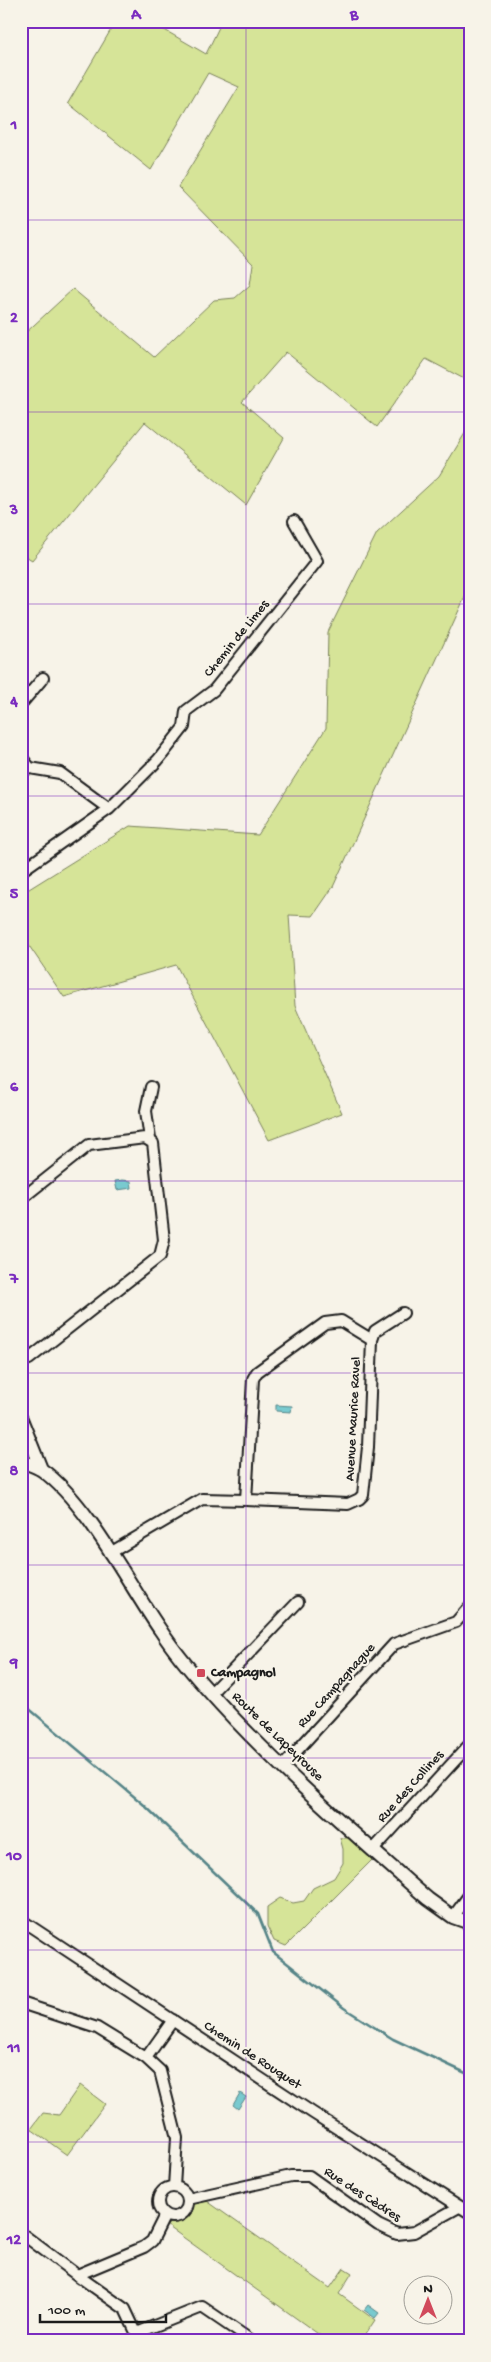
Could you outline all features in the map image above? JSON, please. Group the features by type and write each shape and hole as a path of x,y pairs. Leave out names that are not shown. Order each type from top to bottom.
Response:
{"street":[{"name":"Chemin de Limes","path":"109,809 158,760 184,728 186,711 214,690 317,561 294,521"},
{"path":"21,704 44,678"},
{"path":"21,758 30,768 60,774 109,809 21,871"},
{"path":"21,1362 29,1359 160,1256 164,1240 155,1148 150,1139 146,1111 151,1087"},
{"path":"21,1199 89,1145 150,1139"},
{"path":"372,1340 375,1330 402,1313"},
{"name":"Avenue Maurice Ravel","path":"110,1553 202,1499 348,1504 360,1499 365,1488 368,1455 372,1340 341,1321 325,1323 257,1372 253,1379 246,1500"},
{"path":"21,1419 25,1440 41,1469"},
{"path":"21,1461 41,1469"},
{"name":"Route de Lapeyrouse","path":"41,1469 76,1504 162,1633 211,1693 283,1766 428,1899 453,1917 470,1923"},
{"path":"211,1693 298,1602"},
{"name":"Rue Campagnague","path":"283,1766 394,1644 456,1622 470,1606"},
{"name":"Rue des Collines","path":"373,1850 470,1744"},
{"path":"453,1917 470,1894"},
{"name":"Chemin de Rouquet","path":"21,1920 470,2214"},
{"path":"21,2003 97,2028 146,2058 160,2071 177,2138 174,2187"},
{"path":"146,2058 173,2020"},
{"name":"Rue des Cèdres","path":"188,2199 291,2176 309,2176 378,2225 397,2234 414,2232 459,2207"},
{"path":"174,2187 183,2190 188,2199 187,2207 182,2214 173,2217 165,2215 158,2204 159,2196 165,2189 174,2187"},
{"path":"77,2275 144,2247 152,2241 165,2215"},
{"path":"21,2233 125,2309 139,2337 202,2307 252,2341"},
{"path":"21,2337 26,2341"}],"green space":[{"path":"116,21 149,21 206,54 222,21 470,21 470,382 426,359 377,427 286,352 242,402 284,438 246,505 145,422 32,560 21,553 21,337 73,289 154,357 214,300 235,298 250,285 253,264 178,187 239,87 208,73 151,170 68,103"},
{"path":"470,425 470,586 333,887 313,916 289,915 295,1006 342,1113 269,1140 176,965 64,997 21,934 21,894 130,826 258,835 326,728 328,632 377,533 439,476"},
{"path":"340,1838 354,1838 373,1859 286,1946 274,1941 267,1926 267,1907 280,1898 293,1903 304,1901 313,1888 334,1878 343,1863 343,1849"},
{"path":"80,2085 105,2104 67,2155 31,2129 43,2113 59,2115"},
{"path":"207,2201 330,2288 344,2268 352,2273 339,2294 375,2320 361,2341 328,2341 166,2225 184,2219 194,2204"}],"water":[{"path":"115,1181 131,1181 132,1188 117,1190"},
{"path":"276,1405 292,1406 291,1412 276,1411"},
{"path":"240,2093 246,2097 238,2109 233,2105"},
{"path":"368,2305 379,2313 375,2318 364,2310"}],"waterway":[{"path":"21,1702 143,1804 258,1914 273,1952 344,2008 393,2039 470,2075"}],"place":[{"name":"Campagnol","path":"201,1673"}]}
